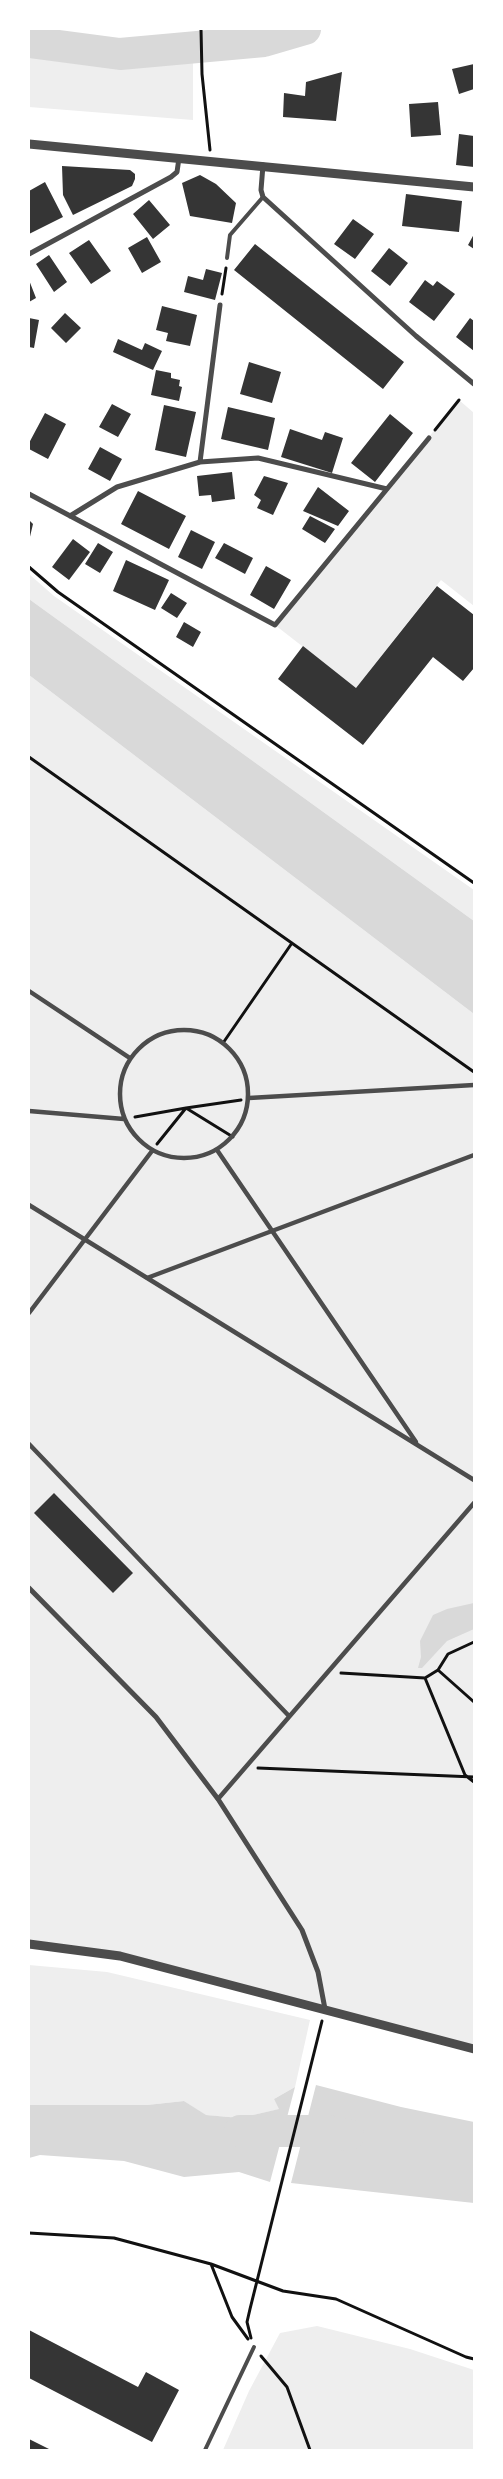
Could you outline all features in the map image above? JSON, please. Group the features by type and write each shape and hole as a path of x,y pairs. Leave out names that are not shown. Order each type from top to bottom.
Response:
{"street":[{"path":"29,144 211,162 263,165 474,187"},
{"path":"29,254 171,177 177,172 179,158"},
{"path":"263,165 261,190 263,198 416,336 474,384"},
{"path":"200,462 220,304"},
{"path":"29,494 275,625 429,438"},
{"path":"70,516 117,487 200,462 258,458 387,489"},
{"path":"29,991 130,1058"},
{"path":"184,1030 198,1032 223,1043 238,1058 246,1077 249,1098 244,1119 233,1137 217,1150 196,1158 174,1158 152,1151 135,1136 124,1118 120,1098 122,1077 130,1058 145,1043 163,1033 184,1030"},
{"path":"249,1098 474,1084"},
{"path":"29,1111 124,1118"},
{"path":"217,1150 418,1445"},
{"path":"29,1313 152,1151"},
{"path":"147,1278 474,1155"},
{"path":"29,1204 474,1480"},
{"path":"29,1444 289,1716"},
{"path":"218,1799 474,1503"},
{"path":"29,1588 156,1717 218,1799 302,1930 318,1972 325,2009"},
{"path":"29,1944 120,1956 474,2049"}],"lane":[{"path":"227,258 230,235 263,198"},
{"path":"205,2450 254,2347"}],"path":[{"path":"201,29 202,74 211,162"},
{"path":"220,304 227,258"},
{"path":"429,438 459,400"},
{"path":"29,567 58,592 474,883"},
{"path":"29,757 474,1072"},
{"path":"223,1043 292,943"},
{"path":"124,1118 249,1098"},
{"path":"186,1108 233,1137"},
{"path":"152,1151 186,1108"},
{"path":"327,1672 425,1678 438,1670 448,1654 474,1642"},
{"path":"438,1670 474,1702"},
{"path":"425,1678 465,1775 474,1782"},
{"path":"245,1768 474,1776"},
{"path":"254,2347 247,2322 322,2020"},
{"path":"29,2233 114,2238 211,2264 283,2291 336,2300 466,2357 474,2358"},
{"path":"211,2264 232,2317 287,2387 310,2450"}],"shaded area":[{"path":"29,53 116,65 193,57 193,120 29,107"},
{"path":"459,400 474,413 474,606 441,580 356,688 275,625"},
{"path":"29,574 54,596 474,890 474,921 29,599"},
{"path":"29,599 474,921 474,1014 29,675"},
{"path":"29,675 474,1014 474,2049 120,1956 29,1944"},
{"path":"474,1603 474,1629 447,1641 422,1668 418,1668 421,1657 420,1641 433,1615 447,1609"},
{"path":"29,1965 107,1972 310,2020 295,2087 274,2099 280,2109 240,2118 205,2115 184,2101 147,2105 29,2105"},
{"path":"316,2085 401,2107 474,2122 474,2203 291,2183"},
{"path":"295,2087 270,2182 239,2172 184,2177 124,2161 40,2155 29,2158 29,2105 147,2105 184,2101 206,2115 240,2118 279,2109 274,2099"},
{"path":"317,2326 410,2349 474,2370 474,2450 223,2450 249,2391 280,2333"}],"building":[{"path":"474,64 474,89 459,94 452,69"},
{"path":"342,72 336,121 283,117 284,93 305,96 306,82"},
{"path":"438,102 441,135 411,137 409,104"},
{"path":"459,134 474,136 474,167 456,165"},
{"path":"62,166 130,170 135,174 135,179 132,186 73,215 63,195"},
{"path":"200,175 216,184 236,203 232,223 190,216 182,183"},
{"path":"45,182 63,217 29,234 29,191"},
{"path":"406,194 462,201 459,232 402,226"},
{"path":"149,200 170,225 153,239 133,214"},
{"path":"353,219 374,234 355,259 334,244"},
{"path":"474,234 474,249 468,245"},
{"path":"147,237 161,262 142,273 128,248"},
{"path":"89,240 111,271 91,284 69,253"},
{"path":"255,244 404,362 383,389 234,270"},
{"path":"389,248 408,263 390,286 371,271"},
{"path":"49,255 67,282 54,292 36,264"},
{"path":"206,269 222,273 215,300 184,292 188,276 203,280"},
{"path":"29,280 36,298 29,302"},
{"path":"425,280 433,286 437,281 455,294 434,321 409,302"},
{"path":"162,306 197,315 190,346 166,341 168,333 156,330"},
{"path":"65,313 81,328 66,343 51,328"},
{"path":"29,318 39,320 34,348 29,347"},
{"path":"470,318 474,321 474,351 456,337"},
{"path":"118,339 142,350 145,343 162,351 153,370 113,352"},
{"path":"249,362 281,372 272,403 240,394"},
{"path":"156,370 171,373 171,378 180,380 179,386 182,387 179,401 151,395"},
{"path":"112,404 131,414 118,437 99,427"},
{"path":"164,405 196,412 186,457 155,450"},
{"path":"228,407 275,418 268,450 221,439"},
{"path":"45,413 66,424 48,459 29,449 29,443"},
{"path":"390,414 413,433 375,482 351,463"},
{"path":"290,429 322,440 325,432 343,438 332,473 281,457"},
{"path":"100,447 122,459 110,481 88,469"},
{"path":"232,472 235,499 212,502 211,495 199,496 197,476"},
{"path":"264,476 288,483 273,515 257,508 261,500 254,495"},
{"path":"318,487 349,511 338,526 303,511"},
{"path":"138,491 186,516 169,549 121,524"},
{"path":"310,516 335,529 325,543 302,529"},
{"path":"29,520 33,524 29,541"},
{"path":"191,530 215,542 202,569 178,557"},
{"path":"73,539 90,552 69,580 52,567"},
{"path":"98,543 113,552 100,573 85,564"},
{"path":"224,543 253,558 245,574 215,558"},
{"path":"126,560 169,580 155,610 113,591"},
{"path":"266,566 291,580 274,609 250,595"},
{"path":"437,586 474,615 474,668 463,681 433,657 363,745 278,679 303,646 356,688"},
{"path":"171,593 187,603 177,618 161,608"},
{"path":"184,622 201,632 193,647 176,637"},
{"path":"54,1493 133,1573 113,1593 34,1513"},
{"path":"29,2330 138,2387 146,2372 179,2390 152,2442 29,2378"},
{"path":"29,2439 51,2450 29,2450"}],"waterway":[{"path":"29,42 120,54 264,41 305,29"},
{"path":"240,2131 327,2131 348,2135"}]}
